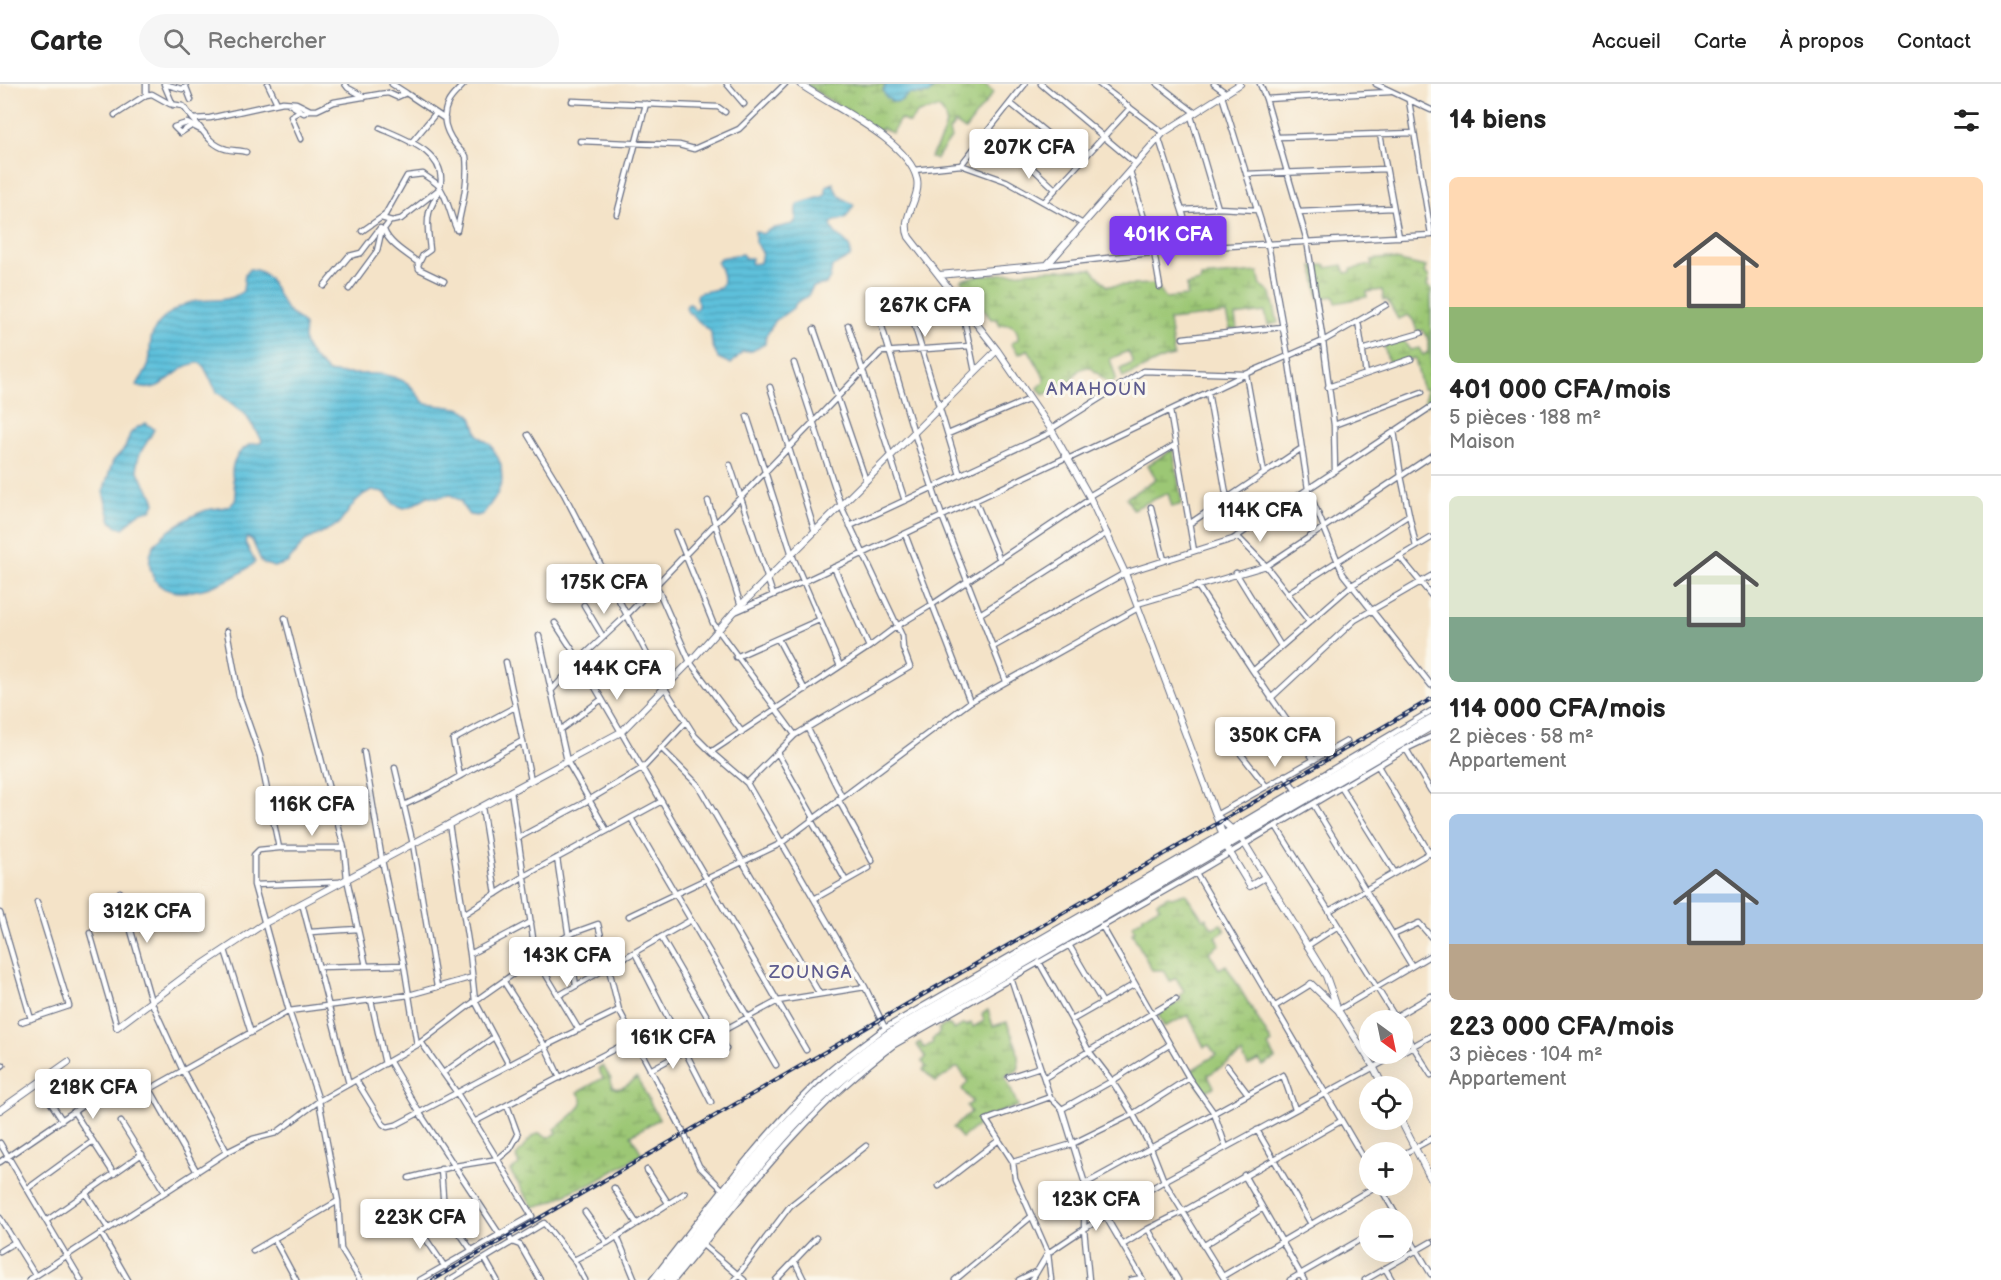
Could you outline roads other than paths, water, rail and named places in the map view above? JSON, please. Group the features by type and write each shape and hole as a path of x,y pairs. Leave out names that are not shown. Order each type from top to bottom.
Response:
{"highway":[{"path":"1238,836 1431,719"},
{"path":"669,1280 803,1115 876,1051 1226,843 1431,726"},
{"path":"659,1280 725,1192 812,1096 842,1069 880,1040 1226,843"}],"street":[{"path":"146,84 146,95"},
{"path":"164,84 173,105"},
{"path":"164,84 182,89 186,87 191,100"},
{"path":"268,84 277,103"},
{"path":"345,84 365,97"},
{"path":"392,84 445,119"},
{"path":"362,231 385,215 407,176 423,174 440,188 457,230 466,186 466,156 449,136 445,119 448,104 464,84"},
{"path":"727,84 744,104"},
{"path":"580,141 679,145 694,149 739,129 784,84"},
{"path":"800,84 882,136 899,151 914,170 917,183 907,222 907,232 997,350 1052,430 1090,498 1125,573 1226,843 1250,886 1265,877"},
{"path":"961,165 1025,84"},
{"path":"1041,84 1136,164"},
{"path":"1099,84 1161,136 1194,248"},
{"path":"1106,89 1110,84"},
{"path":"1158,84 1193,114 1218,208"},
{"path":"1215,84 1224,94 1268,244 1308,489 1343,574 1431,685"},
{"path":"1047,265 1161,136 1240,84"},
{"path":"1260,84 1278,137 1307,241 1334,425 1335,471"},
{"path":"1376,84 1387,86 1390,92"},
{"path":"1266,99 1390,92 1431,110"},
{"path":"286,102 304,113 334,102 388,93 397,97 406,93"},
{"path":"115,115 146,95 152,94 173,105 183,106 207,137 226,149 246,152"},
{"path":"572,101 718,107 724,112"},
{"path":"939,275 1194,248 1431,235 1408,101"},
{"path":"193,119 210,118 286,102 296,103 310,110"},
{"path":"1010,103 1081,161"},
{"path":"617,214 646,104"},
{"path":"1044,202 1130,108"},
{"path":"300,111 291,116 301,139"},
{"path":"411,143 436,113"},
{"path":"191,126 201,130"},
{"path":"380,128 411,143 435,160 441,172 440,188 429,213 430,250 423,255 419,269 444,281"},
{"path":"990,129 1055,189"},
{"path":"1278,137 1414,133"},
{"path":"1380,134 1399,237"},
{"path":"914,170 961,165 1006,181 1083,224"},
{"path":"1246,174 1386,169"},
{"path":"1130,171 1154,252 1160,287"},
{"path":"381,218 390,221 401,219 440,188"},
{"path":"1183,210 1218,208 1257,210"},
{"path":"1299,212 1394,208"},
{"path":"350,289 377,251 384,230 390,221"},
{"path":"324,286 349,256 360,254 380,228 384,230"},
{"path":"384,230 392,242 419,263"},
{"path":"905,294 960,475"},
{"path":"961,303 975,372"},
{"path":"90,933 117,1027 265,923 621,732 690,662 734,612 742,607 803,582 1246,374 1323,341 1386,305"},
{"path":"880,320 932,488 1006,681"},
{"path":"1358,321 1366,374"},
{"path":"848,326 889,458 905,501"},
{"path":"1183,338 1282,327"},
{"path":"814,328 866,481"},
{"path":"1362,350 1421,333"},
{"path":"551,692 579,660 626,616 881,352 970,346"},
{"path":"742,607 997,350"},
{"path":"1328,387 1411,359"},
{"path":"747,783 795,735 910,667 903,648 902,636 841,506 794,363"},
{"path":"850,526 1052,430 1143,370 1246,374"},
{"path":"1246,374 1264,474"},
{"path":"770,387 815,532"},
{"path":"1208,392 1227,499"},
{"path":"1334,425 1422,392"},
{"path":"948,435 1030,399"},
{"path":"993,647 1125,573 1233,539 1431,406"},
{"path":"1170,411 1194,551"},
{"path":"747,416 792,555 840,666"},
{"path":"1395,431 1401,476 1416,547"},
{"path":"528,435 564,494 664,687 695,736 747,783 780,844 865,987 885,1028"},
{"path":"711,752 1090,498 1175,445"},
{"path":"1189,524 1302,448"},
{"path":"629,916 780,844 970,702 1006,681 1138,606 1197,585 1266,566 1431,456"},
{"path":"730,465 773,595"},
{"path":"975,500 1000,560"},
{"path":"708,501 742,607"},
{"path":"1151,507 1164,560"},
{"path":"1288,593 1409,515"},
{"path":"676,532 713,623 795,735"},
{"path":"980,614 1107,533"},
{"path":"905,534 970,702"},
{"path":"1238,536 1266,566 1309,621"},
{"path":"1252,671 1352,585 1431,538"},
{"path":"1400,556 1431,595"},
{"path":"834,567 869,647"},
{"path":"1236,573 1281,646"},
{"path":"1271,698 1356,620 1431,576"},
{"path":"656,585 690,662 742,732"},
{"path":"1197,585 1252,671 1314,760"},
{"path":"584,604 603,637"},
{"path":"285,618 344,848 344,880 366,966"},
{"path":"736,657 819,620"},
{"path":"555,623 579,660"},
{"path":"227,631 239,696 260,756 279,848"},
{"path":"539,636 567,761 607,831"},
{"path":"778,639 805,690"},
{"path":"506,662 531,780"},
{"path":"592,682 806,1050"},
{"path":"560,730 602,699"},
{"path":"460,776 453,740 515,707"},
{"path":"652,1280 766,1139 819,1080 885,1028 1226,843 1296,790 1431,711"},
{"path":"518,838 643,768 686,722"},
{"path":"807,727 872,861"},
{"path":"1238,836 1276,826 1406,749 1431,737"},
{"path":"404,805 522,741"},
{"path":"1216,815 1347,741"},
{"path":"661,748 698,785 819,993"},
{"path":"1406,749 1431,791"},
{"path":"364,752 382,861 419,1043 457,1093 532,1216 420,1280"},
{"path":"778,754 846,881"},
{"path":"1241,754 1266,786"},
{"path":"1329,911 1431,853 1378,766"},
{"path":"395,768 413,844 437,987"},
{"path":"1286,775 1296,790"},
{"path":"1341,787 1395,873"},
{"path":"511,791 536,956 579,1030"},
{"path":"464,914 524,876 662,801"},
{"path":"1313,804 1412,966"},
{"path":"482,807 496,894"},
{"path":"1216,815 1238,836 1326,975 1338,1010 1378,1076"},
{"path":"632,818 776,1065"},
{"path":"449,824 470,954 475,1001 509,1065"},
{"path":"1276,826 1391,1010"},
{"path":"674,1280 754,1181 804,1125 866,1066 894,1045 1196,873 1226,843"},
{"path":"344,848 259,850 255,852 254,885 289,1011 319,1101 338,1201 340,1249 360,1280"},
{"path":"557,858 576,986"},
{"path":"814,899 869,868"},
{"path":"1196,873 1359,1151"},
{"path":"254,885 344,880"},
{"path":"120,892 152,1001 183,1071 227,1152"},
{"path":"21,1022 69,1006 38,902"},
{"path":"302,903 349,1084"},
{"path":"0,913 31,1019"},
{"path":"558,996 691,920"},
{"path":"470,954 531,922"},
{"path":"1393,935 1419,922 1431,937"},
{"path":"29,1280 227,1152 252,1139 276,1133 319,1101 419,1043 536,956 569,936 598,924 619,1010 699,1166 725,1192"},
{"path":"1102,926 1169,1045 1214,1113 1226,1147"},
{"path":"1307,946 1338,926"},
{"path":"310,932 358,929"},
{"path":"661,937 726,1048"},
{"path":"1069,945 1103,1003"},
{"path":"225,950 252,1033"},
{"path":"635,953 711,1102"},
{"path":"1338,1010 1431,955"},
{"path":"1039,962 1089,1051 1133,1114 1151,1148 1164,1181 1224,1278 1281,1241 1360,1196"},
{"path":"319,967 404,965"},
{"path":"197,1172 150,1089 289,1011 409,995 472,977"},
{"path":"1011,978 1050,1097 1062,1109 1085,1184 1084,1229 1089,1280"},
{"path":"504,982 545,1046 560,1078"},
{"path":"1072,1020 1135,984"},
{"path":"1274,1006 1311,984 1338,1010"},
{"path":"650,1070 778,1001 865,987"},
{"path":"1409,1010 1431,996"},
{"path":"1044,1078 1176,999"},
{"path":"371,1000 387,1063 500,1235"},
{"path":"356,1080 387,1127 396,1125 545,1046 619,1010"},
{"path":"1431,1036 1413,1047 1431,1075"},
{"path":"443,1074 494,1037"},
{"path":"474,1122 634,1039"},
{"path":"1062,1109 1169,1045"},
{"path":"0,1110 68,1062"},
{"path":"1032,1280 1048,1253 1084,1229 1164,1181 1377,1064"},
{"path":"1227,1066 1248,1094"},
{"path":"1009,1077 1040,1067"},
{"path":"1085,1184 1282,1075 1295,1109"},
{"path":"1013,1162 1072,1144 1133,1114 1189,1078"},
{"path":"38,1083 62,1120"},
{"path":"0,1162 107,1089"},
{"path":"1050,1097 986,1120 1013,1162 1015,1178 1048,1253 1051,1280"},
{"path":"409,1178 455,1166 498,1159 510,1149 519,1135 507,1105"},
{"path":"74,1112 114,1174"},
{"path":"1124,1244 1341,1121"},
{"path":"121,1122 164,1191"},
{"path":"1257,1130 1311,1224"},
{"path":"1406,1130 1431,1179"},
{"path":"1415,1148 1431,1139"},
{"path":"939,1186 999,1140"},
{"path":"27,1189 93,1141"},
{"path":"0,1143 81,1280"},
{"path":"734,1280 790,1206 866,1146"},
{"path":"46,1221 142,1154"},
{"path":"441,1170 444,1210 472,1251"},
{"path":"646,1170 668,1203"},
{"path":"1244,1176 1304,1280"},
{"path":"614,1188 637,1224"},
{"path":"574,1260 607,1243 685,1193"},
{"path":"86,1194 108,1228"},
{"path":"253,1251 338,1201"},
{"path":"1203,1245 1263,1208"},
{"path":"444,1210 413,1220 445,1267"},
{"path":"585,1212 607,1243"},
{"path":"955,1280 1032,1216"},
{"path":"1106,1217 1143,1279 1131,1280"},
{"path":"0,1218 36,1275"},
{"path":"449,1280 544,1223 574,1260 585,1280"},
{"path":"1148,1229 1178,1280"},
{"path":"506,1231 512,1242 520,1245 540,1280"},
{"path":"101,1233 128,1280"},
{"path":"617,1236 635,1280"},
{"path":"776,1280 816,1238"},
{"path":"274,1239 296,1280"},
{"path":"1290,1280 1359,1240"},
{"path":"0,1251 15,1242"},
{"path":"1365,1280 1431,1242"},
{"path":"1413,1243 1431,1274"},
{"path":"703,1245 744,1280"},
{"path":"485,1259 496,1280"},
{"path":"795,1262 804,1280"},
{"path":"1385,1268 1392,1280"},
{"path":"1019,1280 1037,1271"}],"water":[{"path":"886,84 938,84 928,94 909,94 900,101 893,102 886,97 883,91"},
{"path":"833,183 839,195 854,205 845,219 835,220 831,224 836,233 847,243 851,252 850,257 832,267 826,284 813,287 807,297 797,302 793,308 775,321 766,336 765,344 752,351 742,352 731,364 718,358 712,344 711,332 688,312 687,305 690,303 696,309 697,294 721,287 722,275 717,263 720,258 742,254 745,258 752,258 751,264 760,263 762,252 755,242 755,231 762,234 771,229 793,224 796,220 798,204 824,196 826,186"},
{"path":"250,269 264,274 269,279 284,306 302,322 306,347 328,372 378,374 397,378 410,385 426,404 458,408 466,411 472,417 478,435 491,445 501,465 502,481 497,495 483,514 469,515 461,501 451,495 428,496 404,508 394,504 384,492 372,490 355,502 339,524 305,541 287,563 274,567 262,563 252,540 247,537 245,542 255,562 246,570 217,584 185,592 171,591 159,585 150,566 150,554 155,544 171,530 192,517 208,510 231,505 236,498 232,474 235,459 248,446 261,443 262,440 245,414 217,392 200,363 191,364 154,387 137,386 147,369 152,337 160,322 185,304 227,299 237,295 243,291 245,274"},
{"path":"146,423 154,429 139,455 137,465 140,476 155,503 151,510 137,515 123,528 117,527 111,521 103,492 113,461 125,448 130,434"}],"railway":[{"path":"433,1280 1431,699"}],"district":[{"name":"AMAHOUN","path":"1097,389"},
{"name":"ZOUNGA","path":"811,972"}]}
